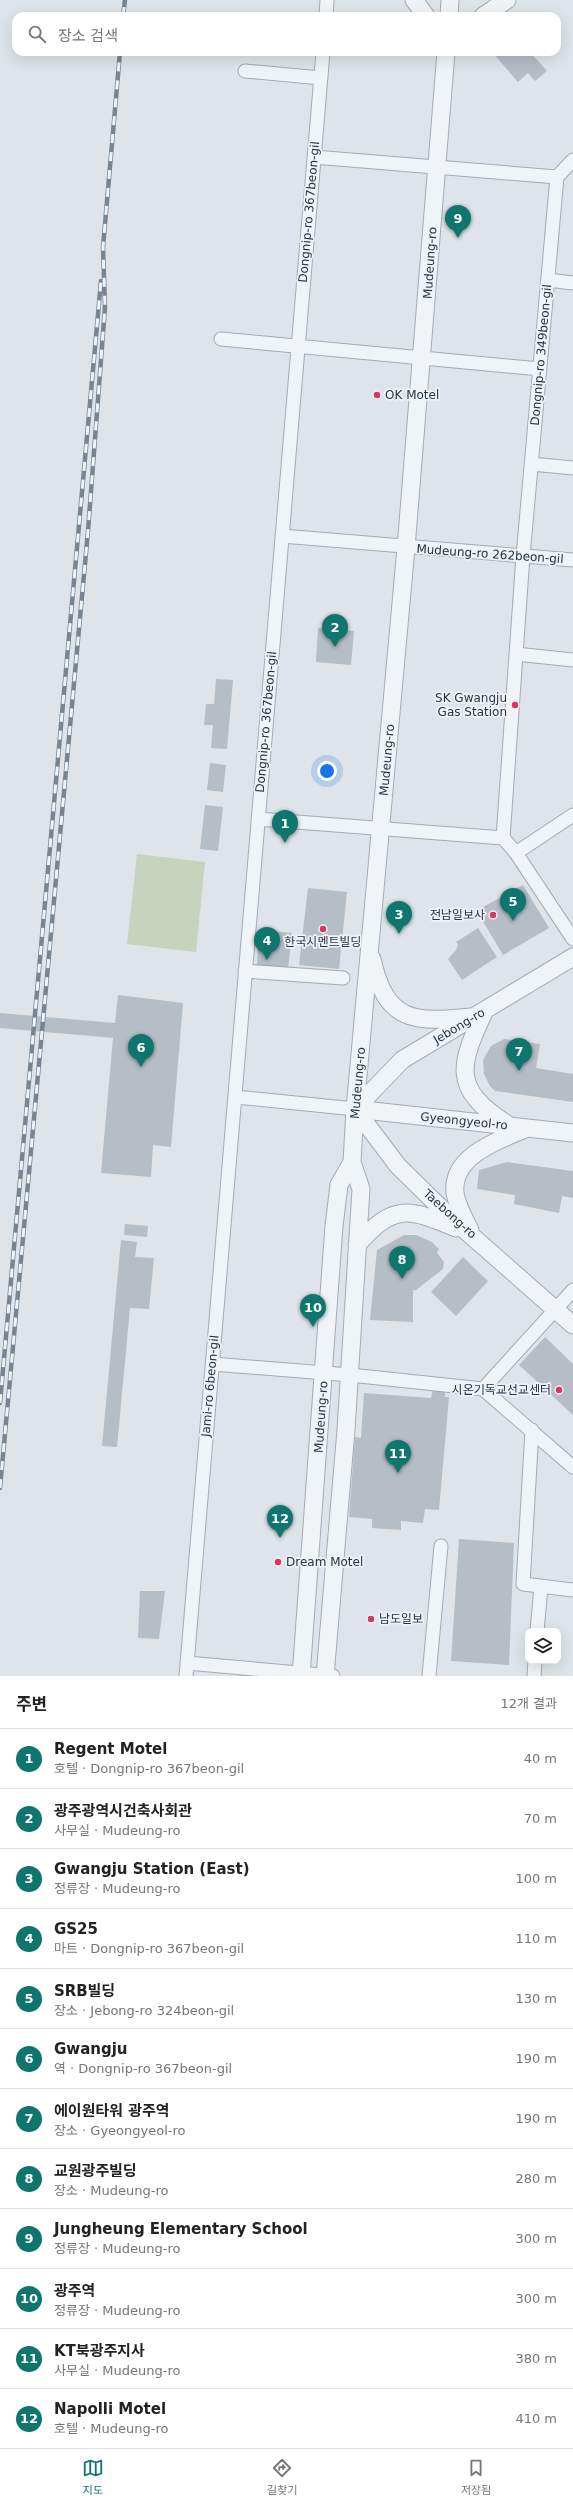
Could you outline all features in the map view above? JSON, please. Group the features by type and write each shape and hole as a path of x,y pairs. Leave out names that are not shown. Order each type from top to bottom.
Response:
{"street":[{"path":"326,12 327,0"},
{"path":"414,0 423,12"},
{"path":"449,12 450,0"},
{"path":"489,12 507,0"},
{"name":"Dongnip-ro 367beon-gil","path":"236,1097 245,971 323,56"},
{"name":"Mudeung-ro","path":"328,1676 350,1375 361,1188 352,1162 355,1109 406,548 446,56"},
{"path":"245,71 321,78"},
{"path":"314,157 557,177 573,160"},
{"name":"Dongnip-ro 349beon-gil","path":"503,838 523,556 557,177"},
{"path":"548,280 573,282"},
{"path":"221,339 540,369"},
{"path":"532,464 573,468"},
{"name":"Mudeung-ro 262beon-gil","path":"282,536 406,548 573,560"},
{"path":"516,654 573,660"},
{"path":"516,853 573,815"},
{"path":"258,819 503,838 516,853 573,939"},
{"path":"369,945 380,988 387,1000 396,1008 425,1020 480,1013 467,1049 464,1068 467,1082 474,1099 488,1112 510,1126"},
{"name":"Jebong-ro","path":"355,1109 402,1060 573,957"},
{"path":"245,971 343,978"},
{"path":"236,1097 355,1109"},
{"name":"Jami-ro 6beon-gil","path":"186,1670 236,1097"},
{"name":"Gyeongyeol-ro","path":"355,1109 573,1133"},
{"name":"Taebong-ro","path":"355,1109 398,1166 450,1216 573,1325"},
{"path":"471,1234 458,1204 455,1191 461,1171 468,1161 484,1147 528,1128"},
{"name":"Mudeung-ro","path":"301,1675 339,1185 352,1162"},
{"path":"357,1245 380,1221 403,1212 422,1214 471,1234"},
{"path":"482,1389 573,1290"},
{"path":"212,1364 350,1375 482,1389 532,1430 573,1467"},
{"path":"532,1430 524,1584 573,1590"},
{"path":"429,1676 441,1546"},
{"path":"537,1628 541,1587"},
{"path":"534,1676 535,1664"},
{"path":"186,1670 328,1676"}],"green space":[{"path":"137,854 205,862 196,952 127,944"}],"building":[{"path":"495,56 534,56 547,71 535,81 528,73 518,82"},
{"path":"318,628 354,631 351,665 316,662"},
{"path":"216,679 233,680 227,749 211,748 213,725 204,725 206,704 214,704"},
{"path":"210,763 226,765 223,792 207,790"},
{"path":"205,805 223,807 218,851 200,849"},
{"path":"523,885 549,928 503,955 478,913 484,910 483,907"},
{"name":"한국시멘트빌딩","path":"308,888 347,892 339,969 299,965"},
{"path":"478,928 497,957 462,980 448,959 456,950 458,945 456,942"},
{"path":"259,930 292,933 288,969 257,965"},
{"path":"118,995 183,1003 171,1147 153,1145 151,1177 101,1173 113,1038 0,1028 0,1013 115,1023"},
{"path":"504,1039 540,1044 536,1068 573,1074 573,1102 495,1091 490,1086 484,1074 483,1060 491,1046"},
{"path":"507,1162 573,1171 573,1198 562,1196 559,1213 514,1204 515,1195 477,1189 479,1170"},
{"path":"125,1224 148,1226 147,1237 124,1235"},
{"path":"404,1235 416,1235 432,1242 439,1249 437,1253 444,1262 443,1269 416,1290 413,1290 413,1322 370,1320 377,1250"},
{"path":"121,1240 137,1242 135,1257 154,1258 149,1309 130,1308 117,1447 102,1446"},
{"path":"463,1257 488,1281 456,1316 431,1292"},
{"name":"시온기독교선교센터","path":"545,1337 573,1364 573,1415 519,1365"},
{"path":"445,1389 445,1397 449,1397 439,1510 425,1509 423,1523 401,1521 401,1530 372,1528 372,1519 349,1517 355,1437 361,1438 364,1393 431,1398 433,1390"},
{"path":"459,1539 514,1543 509,1665 451,1661"},
{"path":"140,1591 165,1591 159,1639 138,1638"},
{"path":"239,1673 253,1675 253,1676 239,1676"}],"railway":[{"path":"124,12 125,0"},
{"path":"0,1488 88,531 105,307 103,247 120,56"},
{"path":"0,1403 101,281"}],"place":[{"name":"Jungheung Elementary School","path":"458,238"},
{"name":"OK Motel","path":"377,395"},
{"name":"광주광역시건축사회관","path":"335,647"},
{"name":"SK Gwangju Gas Station","path":"515,705"},
{"name":"Regent Motel","path":"285,843"},
{"name":"전남일보사","path":"493,915"},
{"name":"SRB빌딩","path":"513,921"},
{"name":"한국시멘트빌딩","path":"323,929"},
{"name":"Gwangju Station (East)","path":"399,934"},
{"name":"GS25","path":"267,960"},
{"name":"Gwangju","path":"141,1067"},
{"name":"에이원타워 광주역","path":"519,1071"},
{"name":"교원광주빌딩","path":"402,1279"},
{"name":"광주역","path":"313,1327"},
{"name":"시온기독교선교센터","path":"559,1390"},
{"name":"KT북광주지사","path":"398,1473"},
{"name":"Napolli Motel","path":"280,1538"},
{"name":"Dream Motel","path":"278,1562"},
{"name":"남도일보","path":"371,1619"}]}
